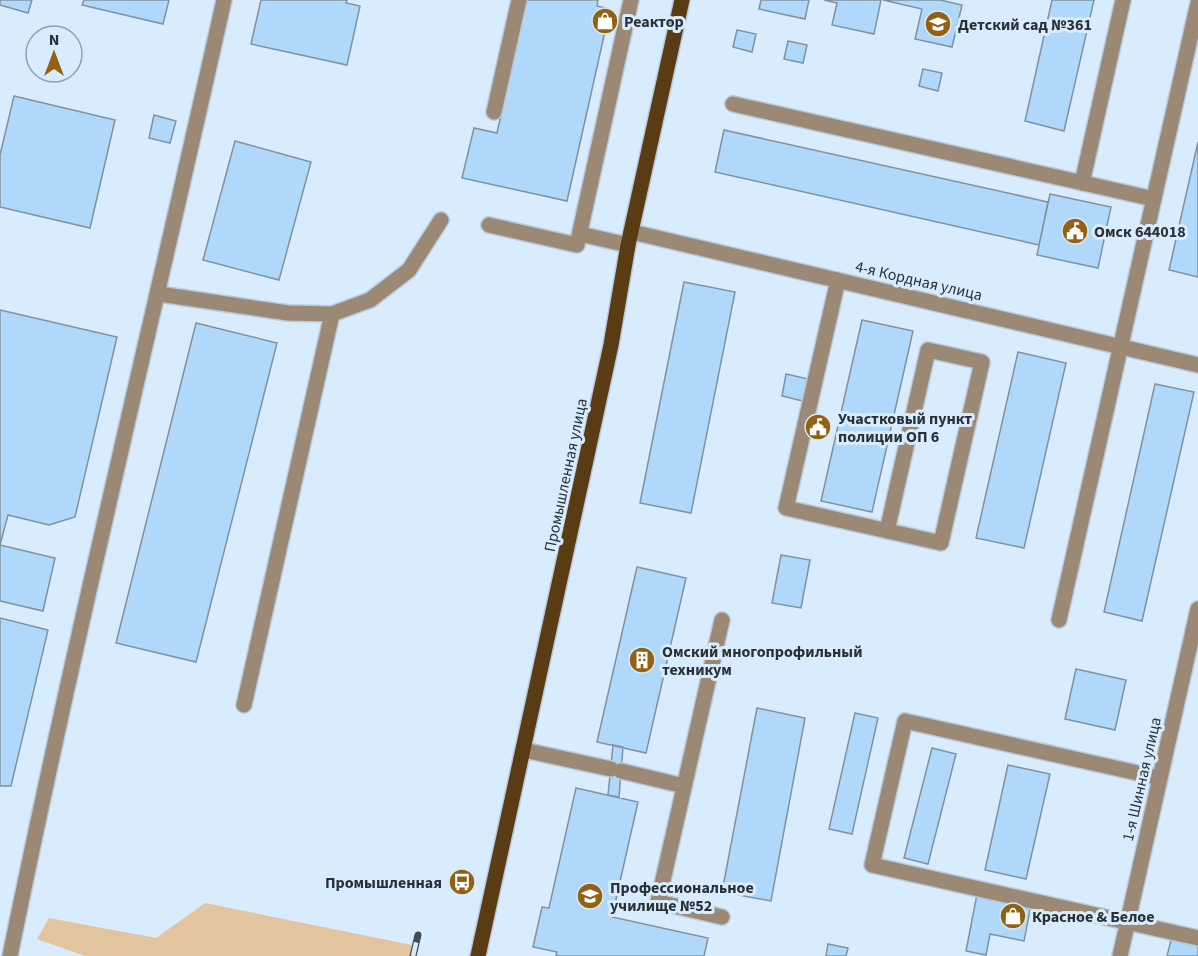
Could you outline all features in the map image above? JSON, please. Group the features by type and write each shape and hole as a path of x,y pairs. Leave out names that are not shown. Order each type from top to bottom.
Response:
{"main road":[{"name":"Промышленная улица","path":"478,956 612,345 630,238 681,0"}],"street":[{"path":"10,956 91,577 159,294 224,0"},
{"path":"494,112 519,0"},
{"path":"489,225 577,245 632,0"},
{"path":"1082,183 1123,0"},
{"path":"1059,620 1198,3"},
{"path":"733,104 1154,199"},
{"path":"159,294 288,313 332,314 370,300 409,270 441,220"},
{"name":"4-я Кордная улица","path":"580,234 630,238 838,280 1198,365"},
{"path":"838,280 786,508 887,531 941,543 982,362 928,350 887,531"},
{"path":"244,705 332,314"},
{"name":"1-я Шинная улица","path":"1120,956 1160,778 1192,668 1198,609"},
{"path":"722,620 658,902 722,916"},
{"path":"1160,778 905,721 872,866 1198,938"},
{"path":"524,750 684,786"}],"shaded area":[{"path":"205,903 412,945 412,956 85,956 37,939 49,918 156,938"}],"building":[{"path":"0,0 32,0 28,13 0,5"},
{"path":"84,0 169,0 163,24 82,5"},
{"path":"261,0 347,0 346,3 360,6 347,65 251,44"},
{"path":"526,0 598,0 597,6 610,9 567,201 462,178 474,128 497,133"},
{"path":"761,0 809,0 805,19 759,9"},
{"path":"824,0 881,0 874,34 832,25 837,3"},
{"name":"Детский сад №361","path":"883,0 940,0 962,5 952,47 915,39 922,9"},
{"path":"1052,0 1094,0 1064,131 1025,121"},
{"path":"737,30 756,34 752,52 733,47"},
{"path":"788,41 807,45 803,63 784,59"},
{"path":"923,69 942,73 938,91 919,86"},
{"path":"14,96 115,120 90,228 0,207 0,155"},
{"path":"154,115 176,121 170,143 149,138"},
{"path":"724,130 1048,202 1039,245 715,172"},
{"path":"235,141 311,162 279,280 203,260"},
{"path":"1198,142 1198,277 1169,270"},
{"path":"1050,194 1111,207 1098,268 1037,255"},
{"path":"684,282 735,292 691,513 640,503"},
{"path":"0,310 117,337 75,517 49,525 8,515 0,545"},
{"path":"862,320 913,331 872,512 821,501"},
{"path":"196,323 277,343 196,662 116,643"},
{"path":"1018,352 1066,363 1024,548 976,538"},
{"path":"786,374 808,379 803,401 782,396"},
{"path":"1155,384 1194,392 1142,621 1104,612"},
{"path":"0,545 55,558 43,611 0,601"},
{"path":"781,555 810,560 801,608 772,603"},
{"name":"Омский многопрофильный техникум","path":"637,567 686,578 646,753 597,742"},
{"path":"0,618 48,630 11,786 0,786"},
{"path":"1076,669 1126,680 1115,730 1065,719"},
{"path":"757,708 805,718 771,901 722,892"},
{"path":"855,713 878,718 852,834 829,829"},
{"path":"613,745 623,747 619,797 608,795"},
{"path":"932,748 956,754 928,864 904,858"},
{"path":"1008,765 1050,774 1026,879 985,870"},
{"path":"576,788 638,802 612,917 708,938 704,956 556,956 557,952 533,947 542,907 549,908"},
{"path":"977,894 1031,905 1024,941 990,934 986,955 966,951"},
{"path":"1171,940 1198,946 1198,956 1167,956"},
{"path":"828,944 848,948 846,956 826,956"}],"railway":[{"path":"413,956 418,935"}],"place":[{"name":"Реактор","path":"605,21"},
{"name":"Детский сад №361","path":"938,24"},
{"name":"Омск 644018","path":"1075,231"},
{"name":"Участковый пункт полиции ОП 6","path":"818,427"},
{"name":"Омский многопрофильный техникум","path":"642,660"},
{"name":"Промышленная","path":"462,882"},
{"name":"Профессиональное училище №52","path":"590,896"},
{"name":"Красное & Белое","path":"1013,916"}]}
